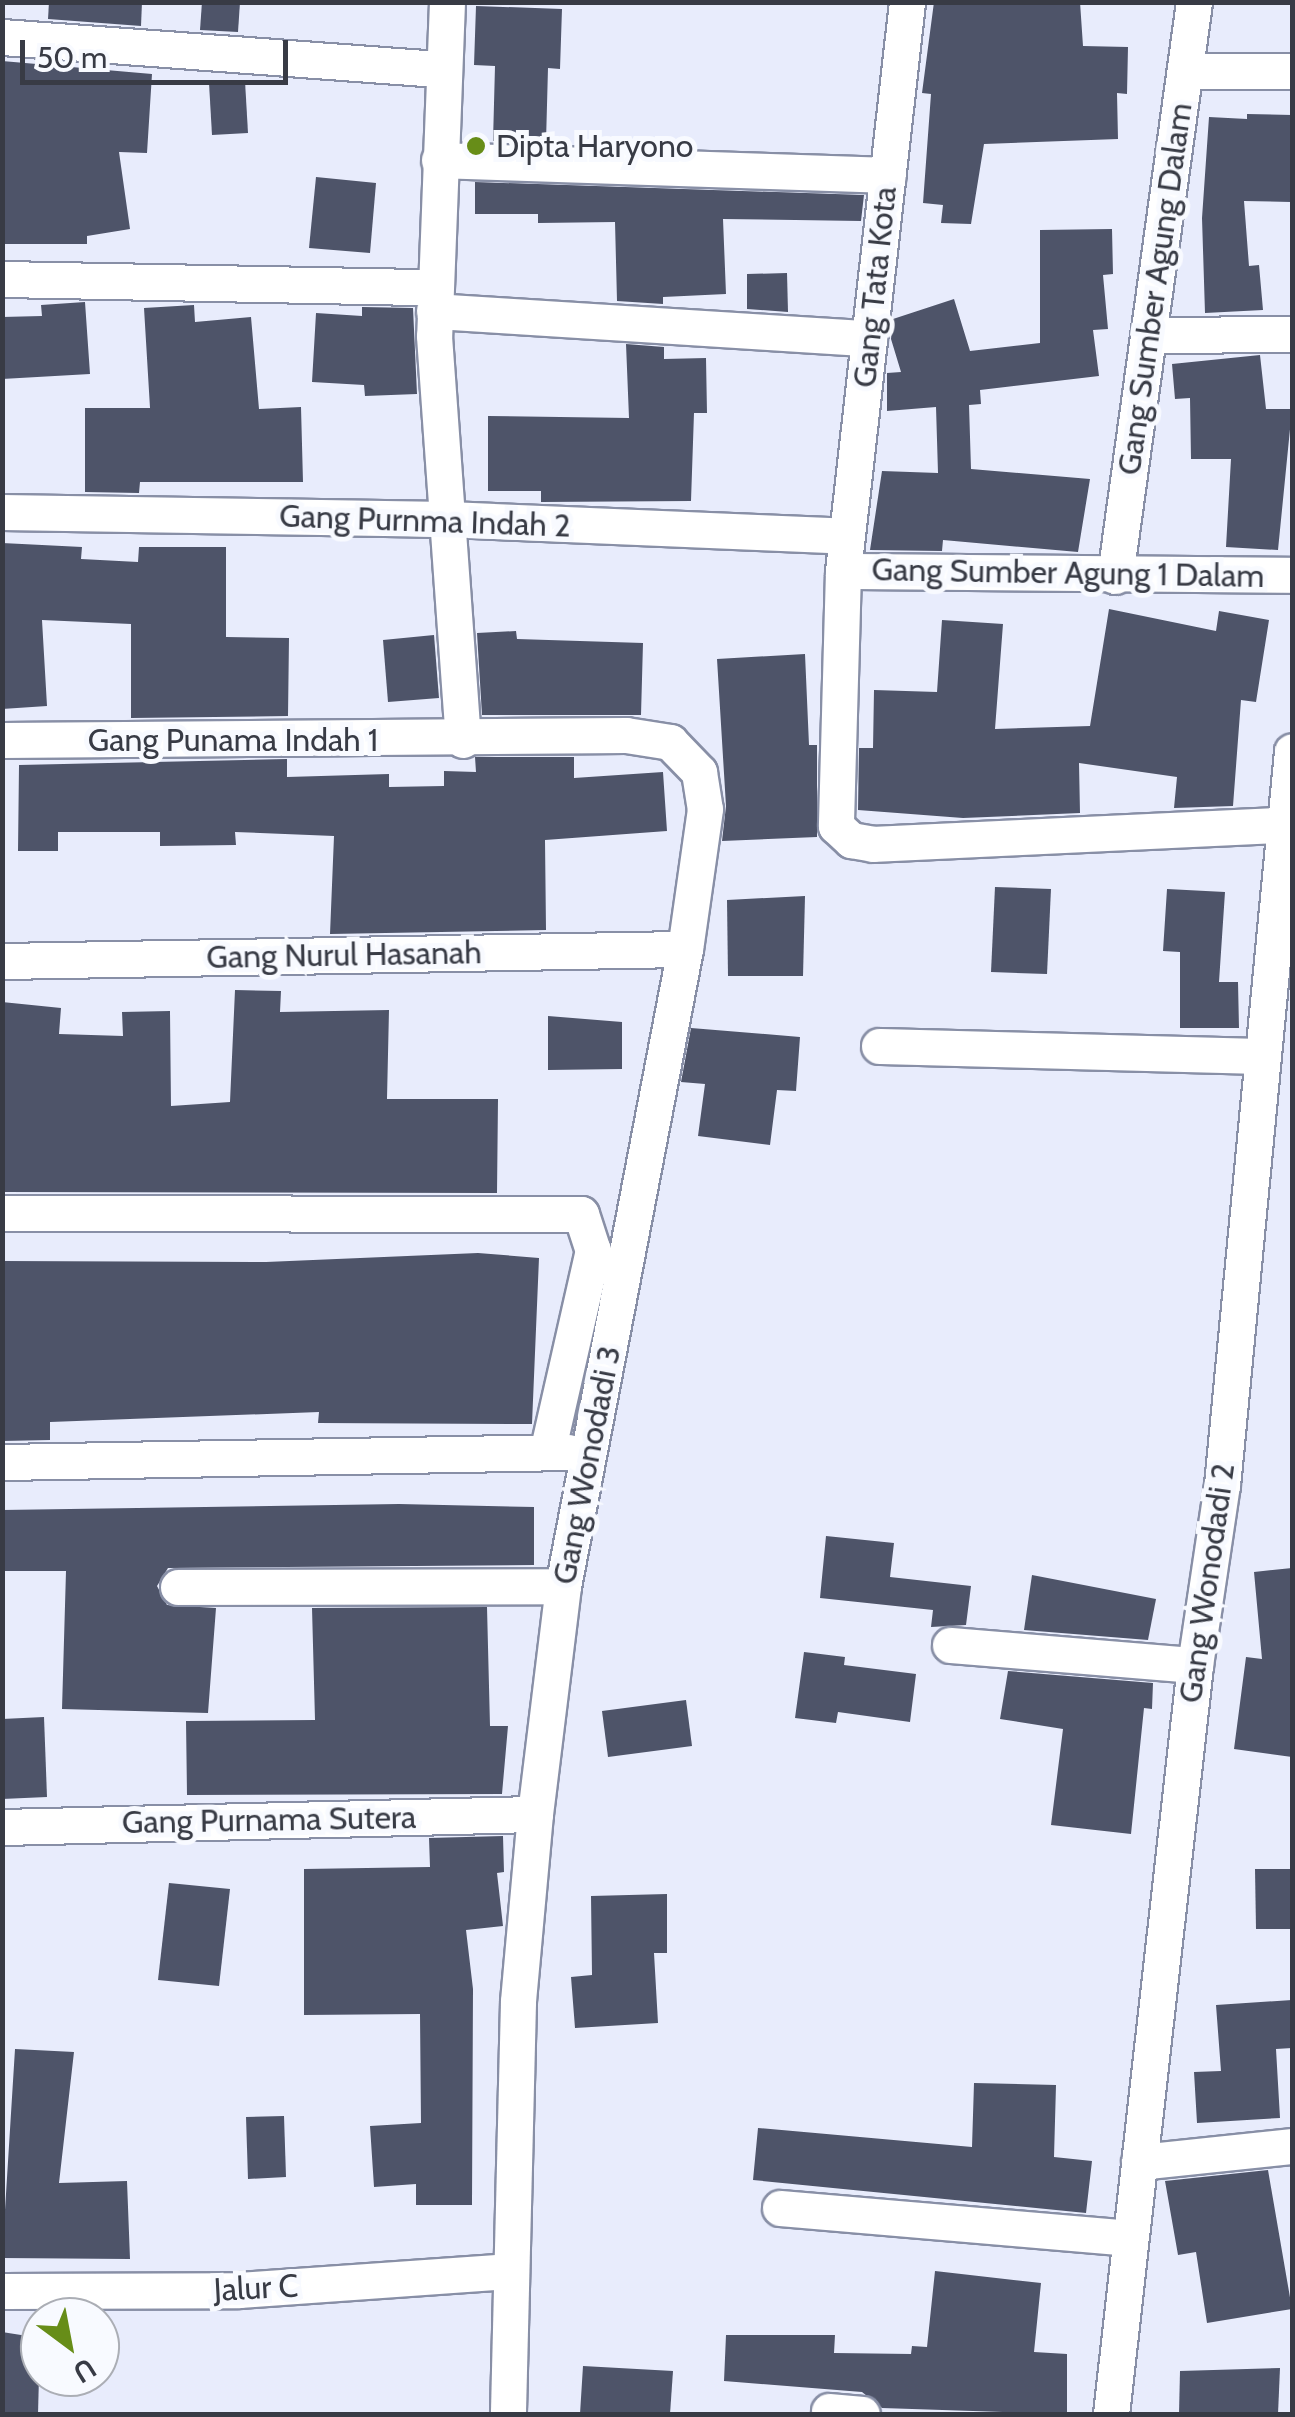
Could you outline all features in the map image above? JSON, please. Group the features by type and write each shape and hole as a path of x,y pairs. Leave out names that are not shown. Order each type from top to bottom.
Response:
{"street":[{"path":"447,2 434,299 463,740"},
{"name":"Gang Tata Kota","path":"907,2 845,554 836,826 851,840 873,844 1288,824"},
{"name":"Gang Sumber Agung Dalam","path":"1115,576 1194,2"},
{"path":"2,38 442,69"},
{"path":"1185,70 1292,71"},
{"path":"439,160 888,174"},
{"path":"2,279 434,299 869,338"},
{"path":"1151,335 1292,334"},
{"name":"Gang Purnma Indah 2","path":"2,512 448,519 845,554"},
{"name":"Gang Sumber Agung 1 Dalam","path":"845,554 1115,576 1292,575"},
{"name":"Gang Wonodadi 3","path":"463,740 658,737 689,755 700,772 705,809 685,949 563,1586 535,1814 518,2002 508,2414"},
{"name":"Gang Punama Indah 1","path":"2,740 463,740"},
{"name":"Gang Wonodadi 2","path":"1111,2414 1196,1665 1222,1485 1292,751"},
{"name":"Gang Nurul Hasanah","path":"2,961 685,949"},
{"path":"879,1046 1262,1056"},
{"path":"2,1213 574,1211 587,1221 594,1250 547,1452"},
{"path":"2,1462 589,1452"},
{"path":"178,1587 563,1586"},
{"path":"950,1645 1196,1665"},
{"name":"Gang Purnama Sutera","path":"2,1827 535,1814"},
{"path":"1140,2162 1292,2146"},
{"path":"780,2208 1128,2238"},
{"name":"Jalur C","path":"2,2291 202,2291 510,2270"}],"building":[{"path":"49,2 142,2 141,26 48,19"},
{"path":"202,2 240,2 238,32 200,30"},
{"path":"934,2 1080,2 1083,46 1128,47 1127,94 1117,93 1118,139 984,144 971,224 941,223 943,205 923,203 931,94 922,93"},
{"path":"476,6 562,9 560,69 548,68 546,142 493,141 495,66 474,65"},
{"path":"2,61 152,74 147,153 119,152 130,229 87,236 87,244 2,244"},
{"path":"245,81 248,133 212,135 209,83"},
{"path":"1247,114 1292,115 1291,202 1244,201 1249,266 1259,265 1263,310 1205,313 1202,218 1209,117 1247,119"},
{"path":"316,177 376,183 370,253 309,248"},
{"path":"475,182 864,195 861,221 723,219 726,294 663,297 663,304 617,301 615,222 538,223 538,214 475,214"},
{"path":"1112,229 1113,274 1103,275 1108,329 1093,330 1099,376 980,390 981,404 969,405 971,469 1090,479 1078,552 943,540 942,551 870,550 882,471 938,473 936,407 887,411 887,373 901,372 891,339 893,319 954,299 970,351 1040,343 1040,230"},
{"path":"787,273 788,312 747,309 747,274"},
{"path":"85,302 90,374 2,379 2,317 42,316 41,305"},
{"path":"194,305 195,322 251,317 259,409 301,407 303,482 140,482 139,493 85,492 85,408 150,408 144,308"},
{"path":"362,307 413,308 417,394 365,396 364,385 312,382 316,313 362,316"},
{"path":"626,344 664,347 664,359 706,358 707,413 694,413 691,501 541,502 541,491 488,491 488,416 629,418"},
{"path":"1260,355 1266,409 1292,409 1278,550 1226,547 1231,459 1191,459 1190,398 1175,399 1172,364"},
{"path":"2,543 82,547 81,559 138,562 139,547 226,547 226,637 289,638 288,716 131,718 131,624 42,620 47,706 2,709"},
{"path":"1109,609 1216,631 1219,611 1269,620 1256,702 1241,700 1233,806 1174,808 1177,777 1079,763 1080,813 963,818 858,810 859,748 873,748 874,690 937,692 942,620 1003,624 995,729 1090,726"},
{"path":"516,631 517,639 643,643 641,715 482,715 477,633"},
{"path":"434,635 439,698 388,702 383,640"},
{"path":"805,654 809,745 817,745 817,837 722,841 726,806 717,659"},
{"path":"475,757 574,757 574,778 663,772 667,831 545,840 546,930 330,934 334,836 235,832 236,845 160,846 160,832 58,832 58,851 18,851 19,765 287,759 287,777 389,774 389,787 444,786 444,771 476,772"},
{"path":"995,887 1051,889 1047,974 991,972"},
{"path":"1167,889 1225,892 1219,982 1238,982 1239,1028 1180,1028 1180,952 1163,951"},
{"path":"805,896 803,976 728,976 727,900"},
{"path":"235,990 281,991 280,1012 389,1010 387,1099 498,1099 497,1193 2,1192 2,1002 61,1008 59,1034 123,1036 122,1012 170,1011 171,1106 230,1102"},
{"path":"548,1016 622,1022 622,1069 548,1070"},
{"path":"691,1028 800,1037 796,1091 777,1090 770,1145 698,1136 705,1084 681,1082"},
{"path":"478,1253 539,1258 532,1424 318,1423 319,1412 50,1422 50,1440 2,1441 2,1261 266,1262"},
{"path":"399,1504 534,1507 534,1565 168,1568 157,1586 167,1605 216,1608 208,1713 62,1709 66,1571 2,1571 2,1510"},
{"path":"826,1536 894,1543 890,1577 971,1586 966,1625 931,1627 933,1610 820,1598"},
{"path":"1292,1568 1292,1757 1234,1749 1246,1657 1262,1659 1254,1572"},
{"path":"1032,1575 1156,1599 1148,1640 1024,1630"},
{"path":"487,1607 490,1726 508,1726 502,1794 187,1795 186,1721 315,1720 312,1608"},
{"path":"804,1652 845,1657 844,1665 916,1674 910,1722 838,1712 836,1723 795,1718"},
{"path":"1008,1671 1153,1683 1152,1709 1144,1708 1131,1834 1051,1825 1063,1729 1000,1719"},
{"path":"686,1700 692,1746 608,1757 602,1711"},
{"path":"44,1717 47,1797 2,1799 2,1719"},
{"path":"503,1836 504,1872 497,1873 503,1926 466,1930 473,1989 472,2205 416,2205 416,2184 374,2187 370,2126 421,2123 420,2014 304,2015 304,1869 430,1867 429,1838"},
{"path":"1255,1869 1292,1869 1292,1929 1256,1929"},
{"path":"169,1883 230,1889 219,1986 158,1980"},
{"path":"667,1894 667,1953 654,1953 658,2023 575,2028 571,1977 592,1975 591,1896"},
{"path":"1292,2000 1292,2048 1276,2049 1280,2118 1197,2123 1194,2072 1221,2071 1216,2005"},
{"path":"15,2049 74,2052 59,2183 127,2181 130,2259 2,2258"},
{"path":"974,2083 1056,2085 1054,2157 1092,2161 1086,2213 753,2180 758,2128 972,2147"},
{"path":"284,2116 286,2177 248,2179 246,2117"},
{"path":"1268,2170 1292,2309 1207,2323 1196,2252 1178,2255 1165,2181"},
{"path":"935,2271 1041,2283 1034,2352 1067,2354 1067,2414 882,2408 862,2392 724,2381 726,2335 835,2335 834,2353 911,2354 912,2346 927,2347"},
{"path":"2,2332 20,2335 20,2397 38,2397 38,2414 2,2414"},
{"path":"583,2366 673,2371 670,2414 580,2414"},
{"path":"1280,2368 1278,2414 1179,2414 1180,2371"}],"place":[{"name":"Dipta Haryono","path":"476,146"}]}
